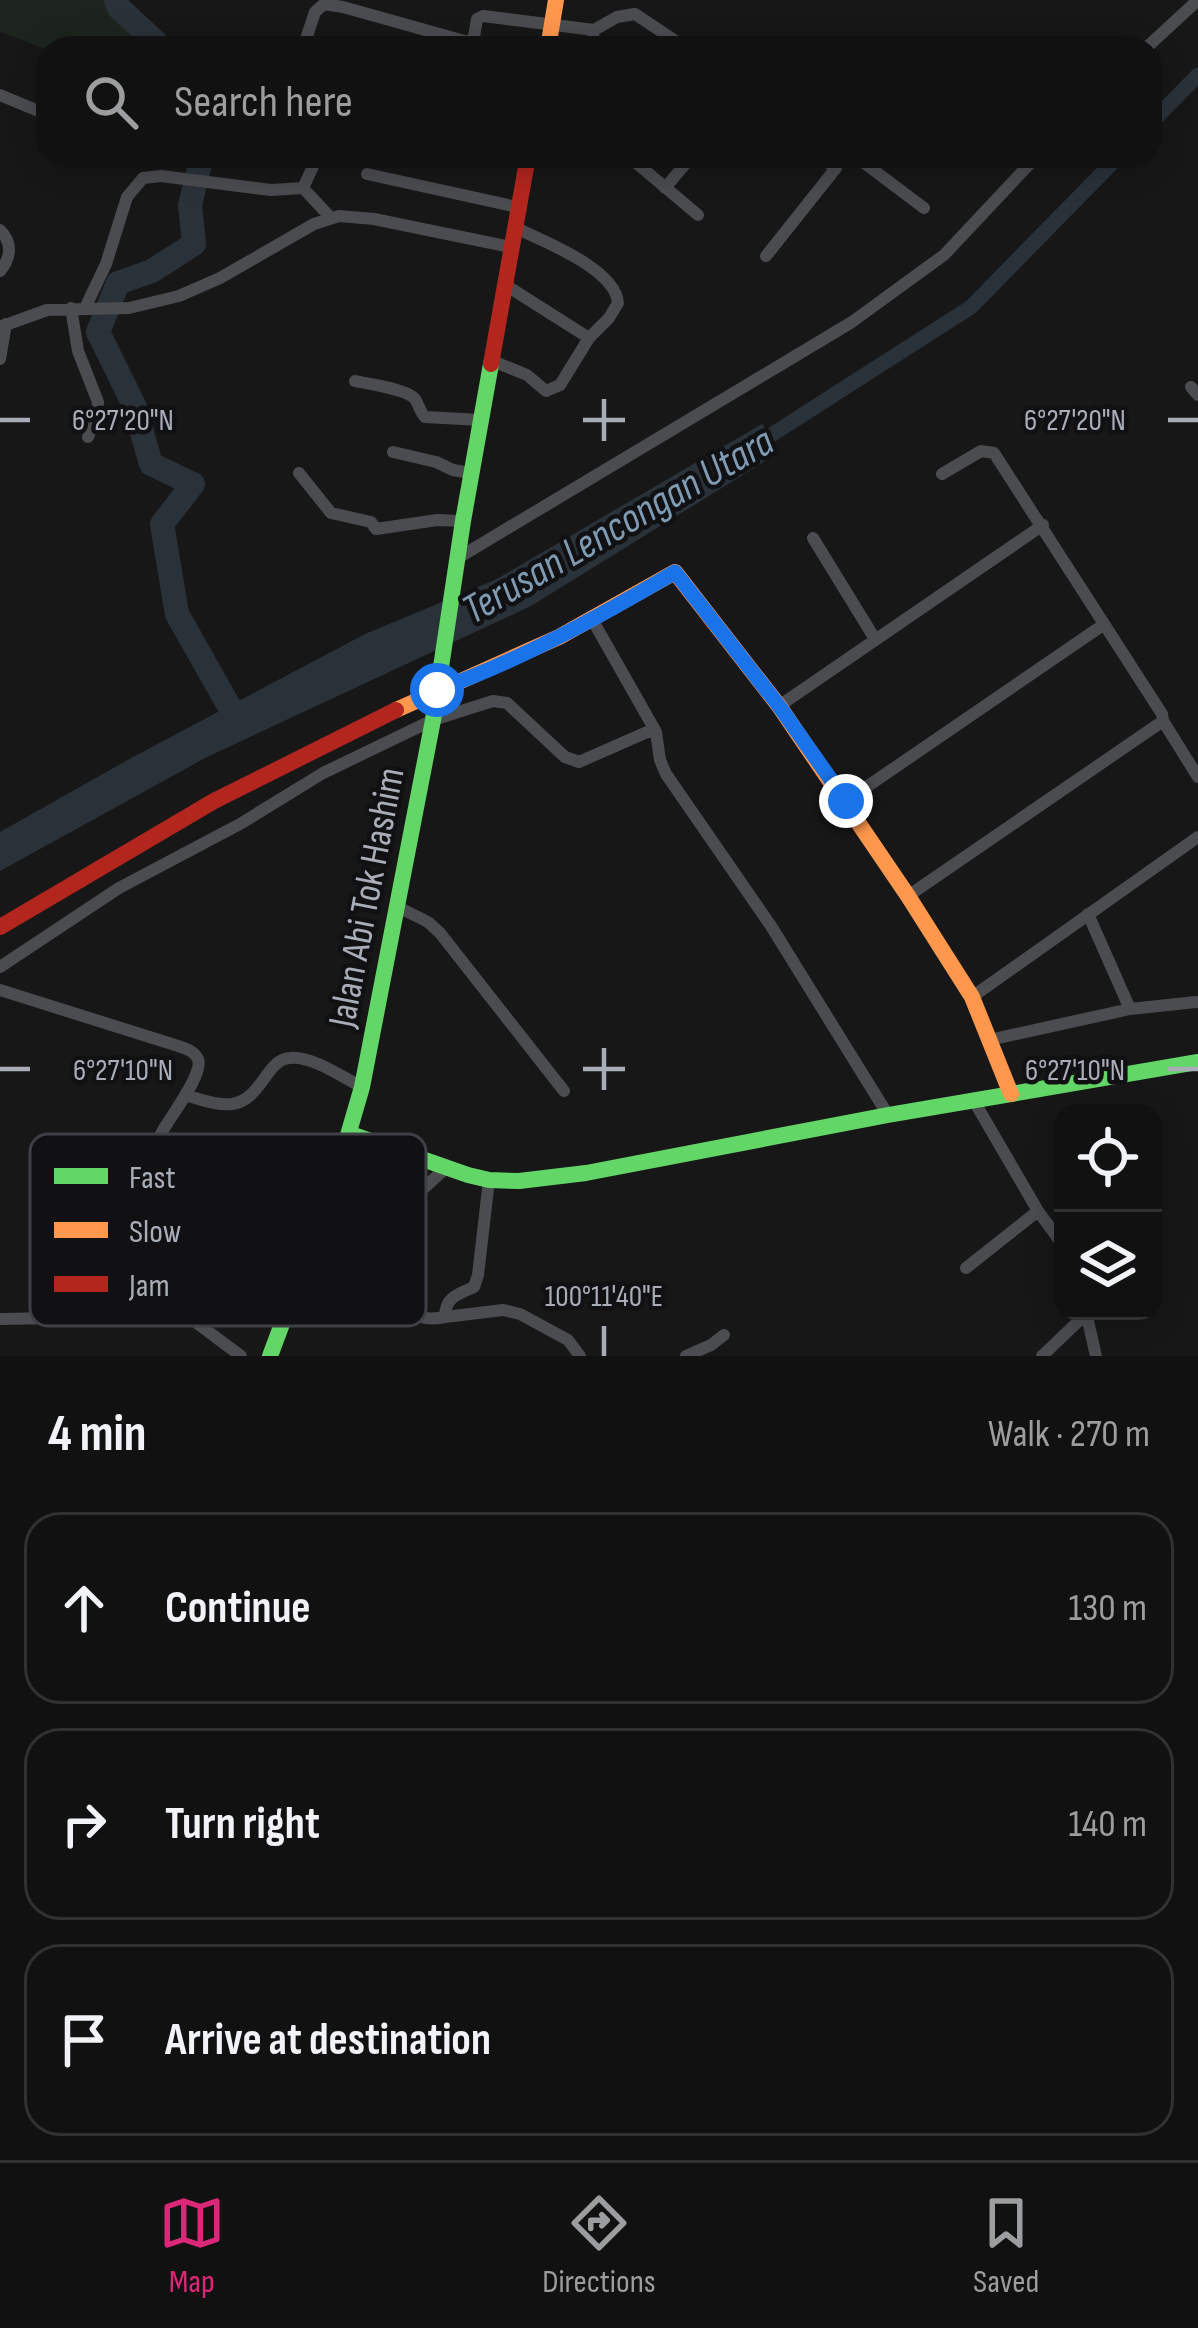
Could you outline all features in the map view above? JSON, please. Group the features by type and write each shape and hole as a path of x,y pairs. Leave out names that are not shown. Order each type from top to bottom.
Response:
{"street":[{"path":"550,36 556,0"},
{"path":"1159,36 1198,0"},
{"path":"307,36 315,12 324,4 447,36"},
{"path":"474,36 480,16 594,30 617,17 635,14 661,36"},
{"path":"593,36 594,30"},
{"path":"0,95 36,110"},
{"path":"303,188 312,168"},
{"name":"Jalan Abi Tok Hashim","path":"351,1134 433,720 525,168"},
{"path":"648,168 698,215"},
{"path":"665,188 682,168"},
{"path":"766,256 836,168"},
{"path":"870,168 924,208"},
{"path":"458,558 852,322 944,255 1026,168"},
{"path":"368,174 517,207"},
{"path":"88,436 98,402 78,351 84,308 106,264 132,189 143,178 271,190 303,188 332,218"},
{"path":"0,359 3,326 47,310 164,302 199,289 297,233 339,216 511,247"},
{"path":"490,360 517,369 550,391 560,385 589,338 615,311 618,295 570,255 514,227"},
{"path":"0,230 9,245 0,271"},
{"path":"504,284 589,338"},
{"path":"355,381 409,394 425,417 481,420"},
{"path":"943,474 975,454 990,451 1002,462 1198,777"},
{"path":"393,452 471,472"},
{"path":"299,473 331,513 371,522 376,529 463,521"},
{"path":"779,706 1043,525"},
{"path":"813,538 875,639"},
{"path":"0,927 214,801 439,681 470,678 592,621 675,572 779,706 908,896 972,997 1011,1094"},
{"path":"592,621 654,729 666,775 771,926 888,1115"},
{"path":"846,801 1103,625"},
{"path":"0,967 119,888 240,824 323,773 433,720 493,701 507,703 566,758 579,762 654,729"},
{"path":"908,896 1163,721"},
{"path":"972,997 1198,837"},
{"path":"396,906 440,933 564,1091"},
{"path":"1088,914 1130,1009"},
{"path":"0,990 194,1053 198,1069 162,1134"},
{"path":"988,1040 1130,1009 1196,1002"},
{"path":"185,1095 226,1105 238,1103 248,1099 275,1063 285,1058 306,1060 362,1087"},
{"path":"426,1160 489,1180 586,1173 1198,1062"},
{"path":"974,1101 1054,1233"},
{"path":"426,1185 446,1167"},
{"path":"445,1317 449,1298 474,1287 478,1275 489,1180"},
{"path":"966,1268 1038,1211"},
{"path":"426,1317 503,1310 520,1314 568,1340 580,1356"},
{"path":"0,1319 30,1318"},
{"path":"1042,1356 1078,1320"},
{"path":"1088,1320 1096,1356"},
{"path":"201,1326 241,1356"},
{"name":"Jalan Abi Tok Hashim","path":"270,1356 282,1326"},
{"path":"686,1356 724,1335"}],"shaded area":[{"path":"0,0 125,0 157,36 36,36 36,46 0,32"}],"water":[{"path":"762,424 771,436 775,455 531,606 207,757 0,871 0,832 365,634 495,580"}],"waterway":[{"path":"116,0 149,36"},
{"name":"Terusan Lencongan Utara","path":"1162,112 1198,75"},
{"path":"199,168 190,205 194,244 152,271 118,283 98,332 134,405 151,464 193,484 162,524 177,614 236,726"},
{"name":"Terusan Lencongan Utara","path":"757,444 971,307 1107,168"}],"traffic: fast":[{"path":"348,1134 362,1087 433,720 491,364"},
{"path":"426,1160 489,1180 586,1173 1198,1062"},
{"path":"270,1356 281,1326"}],"traffic: slow":[{"path":"550,36 556,0"},
{"path":"396,710 559,637 675,572 779,706 908,896 972,997 1011,1094"}],"traffic: jam":[{"path":"491,364 526,168"},
{"path":"0,927 214,801 396,710"}],"route":[{"path":"437,690 592,621 675,572 846,801"}]}
